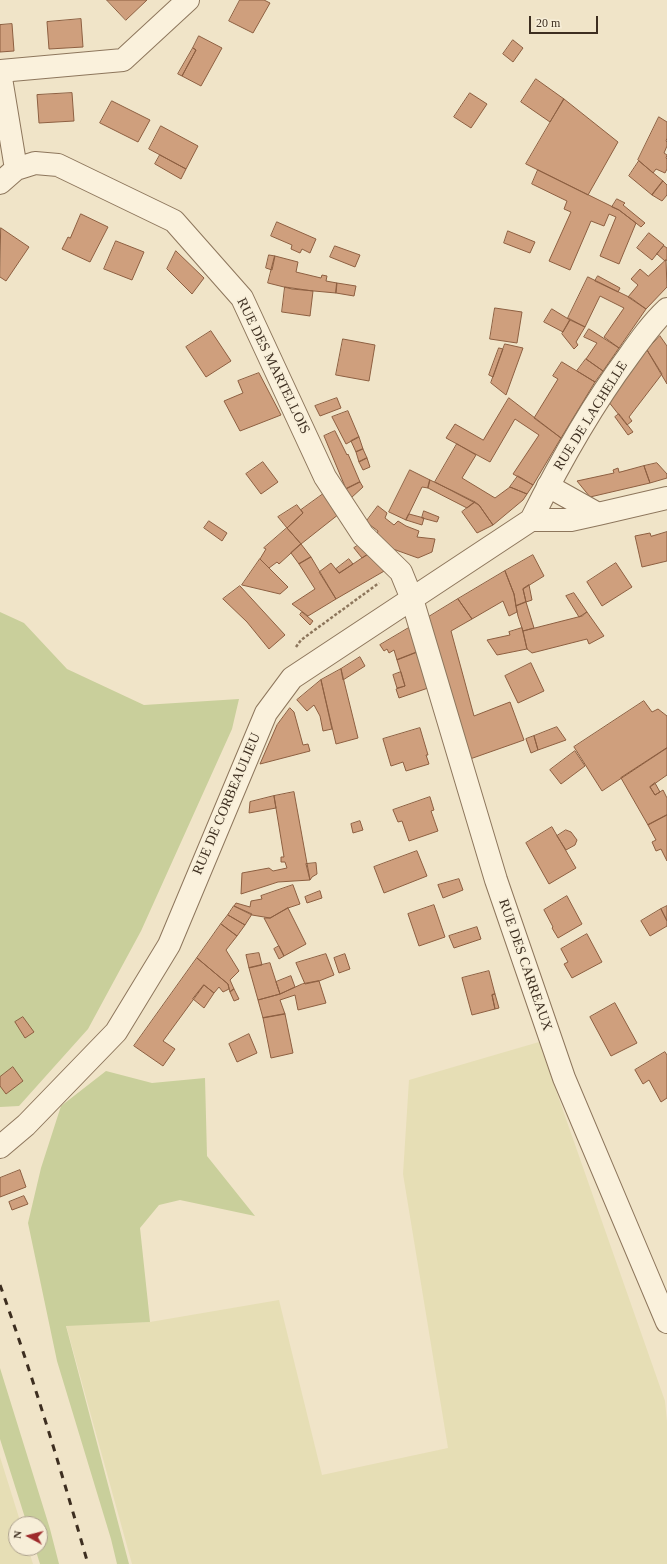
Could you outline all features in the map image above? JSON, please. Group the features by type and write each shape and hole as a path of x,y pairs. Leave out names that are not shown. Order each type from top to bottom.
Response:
{"street":[{"path":"8,176 0,72 123,60 188,0"},
{"name":"RUE DES MARTELLOIS","path":"8,176 35,163 58,165 174,221 242,298 325,477 363,535 402,572 412,599"},
{"name":"RUE DE LACHELLE","path":"526,524 605,387 655,320 667,310"},
{"path":"548,486 598,514"},
{"path":"526,524 571,520 667,498"},
{"name":"RUE DE CORBEAULIEU","path":"0,1147 26,1124 116,1032 169,945 266,714 292,678 526,524"},
{"name":"RUE DES CARREAUX","path":"412,599 496,880 564,1078 667,1322"}],"shaded area":[{"path":"539,1042 665,1401 667,1422 667,1564 132,1564 66,1325 150,1322 279,1300 322,1475 448,1448 403,1174 409,1080"},
{"path":"0,1457 18,1516 8,1516 8,1556 30,1556 33,1564 0,1564"}],"green space":[{"path":"0,612 24,623 67,669 144,705 239,699 232,729 141,931 88,1029 19,1106 0,1107"},
{"path":"106,1071 152,1083 205,1078 207,1156 255,1216 180,1200 159,1205 140,1228 150,1322 66,1326 129,1564 117,1564 111,1539 57,1361 28,1223 41,1168 61,1106"},
{"path":"0,1368 46,1516 24,1516 0,1439"},
{"path":"48,1523 59,1564 40,1564 38,1556 48,1556"}],"building":[{"path":"107,0 147,0 126,20"},
{"path":"240,0 264,0 270,3 253,33 229,21"},
{"path":"81,19 83,47 49,49 47,22"},
{"path":"12,24 14,51 0,52 0,25"},
{"path":"199,36 222,48 201,86 182,76 196,50 193,48"},
{"path":"513,40 523,48 513,62 503,54"},
{"path":"193,48 196,50 182,76 178,74"},
{"path":"536,79 564,99 550,122 521,102"},
{"path":"72,93 74,121 39,123 37,95"},
{"path":"470,93 487,104 471,128 454,117"},
{"path":"564,99 618,142 588,195 526,164"},
{"path":"112,101 150,120 138,142 100,123"},
{"path":"659,117 667,122 667,146 664,153 667,155 667,169 665,173 656,169 653,173 638,160"},
{"path":"161,126 198,146 186,169 149,149"},
{"path":"160,155 186,169 181,179 155,164"},
{"path":"639,161 663,181 652,195 629,176"},
{"path":"538,170 619,210 636,223 619,264 600,256 616,217 609,214 604,226 591,221 570,270 549,261 571,212 564,209 567,201 532,184"},
{"path":"663,181 667,185 667,195 662,201 652,195"},
{"path":"617,199 625,203 623,205 645,223 641,227 619,210 612,207"},
{"path":"81,214 108,227 90,262 62,249 68,237 70,238"},
{"path":"277,222 316,239 310,253 302,249 300,253 291,249 292,245 271,236"},
{"path":"1,228 29,247 6,281 0,277"},
{"path":"508,231 535,242 530,253 504,243"},
{"path":"649,233 664,245 652,260 637,248"},
{"path":"116,241 144,252 132,280 104,269"},
{"path":"335,246 360,255 355,267 330,257"},
{"path":"664,246 667,248 667,260 665,261 657,254"},
{"path":"176,251 204,278 192,294 167,269"},
{"path":"269,255 275,256 272,270 266,268"},
{"path":"275,256 298,262 296,272 321,278 322,275 327,276 326,281 337,283 336,293 292,289 268,283"},
{"path":"666,260 667,287 646,309 628,297 638,285 631,279 640,269 648,276"},
{"path":"598,276 620,288 618,292 595,281"},
{"path":"588,277 631,298 646,309 619,348 604,337 624,308 600,296 585,327 568,318"},
{"path":"337,283 356,286 354,296 336,293"},
{"path":"285,287 313,291 310,316 282,312"},
{"path":"495,308 522,312 517,343 490,339"},
{"path":"552,309 570,320 563,332 544,322"},
{"path":"570,320 585,327 576,342 578,345 574,349 562,334"},
{"path":"589,329 619,348 603,371 586,359 597,343 584,337"},
{"path":"211,331 231,361 206,377 186,347"},
{"path":"660,336 667,346 667,384 647,350"},
{"path":"343,339 375,345 369,381 336,375"},
{"path":"505,344 523,348 506,395 491,383"},
{"path":"499,348 503,349 493,377 489,375"},
{"path":"647,350 662,374 629,417 632,421 627,425 608,401"},
{"path":"586,359 603,371 595,382 577,371"},
{"path":"562,362 595,382 561,438 534,418 558,379 553,376"},
{"path":"259,373 281,415 240,431 224,401 243,393 238,381"},
{"path":"337,398 341,408 320,416 315,406"},
{"path":"509,398 561,438 533,485 513,474 539,435 515,419 490,462 446,438 455,424 483,440"},
{"path":"348,411 359,437 346,444 332,417"},
{"path":"619,414 633,432 628,435 615,417"},
{"path":"335,431 347,455 348,454 360,482 346,489 324,436"},
{"path":"359,437 363,449 356,452 351,441"},
{"path":"457,444 476,455 462,478 495,498 510,487 527,494 523,500 493,525 479,505 435,482"},
{"path":"363,449 367,458 359,462 356,452"},
{"path":"367,458 370,467 363,470 359,462"},
{"path":"263,462 278,482 261,494 246,474"},
{"path":"657,463 667,474 667,478 650,483 644,466"},
{"path":"644,466 650,483 590,497 577,481 614,473 613,470 618,468 619,472"},
{"path":"410,470 430,480 428,488 422,487 406,520 389,512"},
{"path":"518,476 533,485 527,494 510,487"},
{"path":"430,480 475,502 467,508 428,488"},
{"path":"360,482 363,487 351,498 346,489"},
{"path":"326,492 339,514 301,544 287,528 303,513 301,510"},
{"path":"475,502 479,505 493,525 477,533 462,512"},
{"path":"297,505 303,513 287,528 278,517"},
{"path":"378,506 387,513 385,518 394,525 398,521 419,531 417,537 435,539 432,552 418,558 393,549 377,534 378,531 366,522"},
{"path":"424,511 439,517 437,522 422,518"},
{"path":"409,514 424,518 422,525 406,520"},
{"path":"209,521 227,533 222,541 204,528"},
{"path":"287,528 301,544 279,564 277,562 269,568 260,559 266,549 264,548"},
{"path":"667,532 667,561 642,567 635,536 650,533 651,536"},
{"path":"362,543 370,553 362,558 354,548"},
{"path":"301,544 311,557 299,564 291,553"},
{"path":"370,553 386,570 336,599 319,572 331,563 339,573"},
{"path":"533,555 544,576 523,589 526,602 516,606 514,594 505,571"},
{"path":"311,557 336,599 308,616 292,604 315,589 299,564"},
{"path":"260,559 288,587 280,594 242,585"},
{"path":"349,559 353,564 339,573 336,569"},
{"path":"616,563 632,587 602,606 587,582"},
{"path":"505,571 514,594 517,612 509,616 503,601 472,619 458,599"},
{"path":"529,585 532,600 526,602 523,589"},
{"path":"240,586 285,635 269,649 247,622 223,599"},
{"path":"574,593 587,612 579,617 566,596"},
{"path":"458,599 472,619 451,631 474,716 510,702 524,740 470,759 427,618"},
{"path":"526,602 534,628 523,631 516,606"},
{"path":"302,612 313,621 310,625 300,615"},
{"path":"587,612 604,636 589,644 587,639 532,653 527,649 523,631 582,616"},
{"path":"412,626 420,651 397,660 394,650 389,653 387,649 384,651 380,645"},
{"path":"522,628 527,649 497,655 487,640 510,635 509,632"},
{"path":"420,651 431,687 399,698 396,689 405,686 397,660"},
{"path":"360,657 365,666 343,680 341,669"},
{"path":"531,663 544,691 518,703 505,676"},
{"path":"341,669 358,738 336,744 321,680"},
{"path":"401,672 405,686 397,688 393,675"},
{"path":"321,680 332,729 323,731 320,716 314,705 307,711 297,700"},
{"path":"644,701 652,712 658,709 667,716 667,748 602,791 574,747"},
{"path":"290,708 294,712 303,745 308,744 310,751 260,764 277,725"},
{"path":"557,727 566,740 538,750 534,736"},
{"path":"420,728 428,755 426,755 429,764 406,771 403,762 391,766 383,739"},
{"path":"534,736 538,750 531,753 526,739"},
{"path":"667,748 667,775 650,787 655,795 663,790 667,798 667,815 648,825 621,778"},
{"path":"575,751 585,766 561,784 550,770"},
{"path":"655,783 660,792 655,795 650,787"},
{"path":"294,792 310,880 278,882 241,894 242,873 269,868 273,871 287,868 285,862 281,862 281,857 284,857 274,796"},
{"path":"274,796 276,808 249,813 250,802"},
{"path":"430,797 434,810 431,811 438,831 409,841 402,821 398,822 393,810"},
{"path":"667,815 667,861 661,849 656,851 652,842 656,840 648,825"},
{"path":"360,821 363,830 353,833 351,824"},
{"path":"552,827 576,868 549,884 526,843"},
{"path":"566,830 571,832 577,840 575,845 566,850 557,836"},
{"path":"417,851 427,876 384,893 374,867"},
{"path":"316,863 317,874 310,880 306,864"},
{"path":"459,879 463,890 443,898 438,885"},
{"path":"293,885 300,904 288,908 270,918 252,915 234,906 236,903 250,907 251,901 262,899 261,896"},
{"path":"320,891 322,898 307,903 305,897"},
{"path":"567,896 582,924 558,938 544,910"},
{"path":"434,905 445,937 419,946 408,914"},
{"path":"234,906 252,914 245,925 228,915"},
{"path":"667,906 667,921 661,909"},
{"path":"288,908 306,944 284,956 264,918 270,918"},
{"path":"661,909 667,921 667,926 650,936 641,921"},
{"path":"228,915 245,925 237,936 221,924"},
{"path":"221,924 237,936 226,950 239,971 230,980 234,989 230,992 228,984 197,958"},
{"path":"477,927 481,939 454,948 449,936"},
{"path":"587,934 602,962 572,978 564,964 568,962 561,949"},
{"path":"279,946 284,956 279,959 274,949"},
{"path":"259,953 262,965 249,968 246,955"},
{"path":"326,954 334,975 319,981 305,984 296,963"},
{"path":"345,954 350,969 339,973 334,958"},
{"path":"197,958 228,984 229,989 223,992 219,987 214,993 204,985 163,1041 175,1049 163,1066 134,1046"},
{"path":"270,963 280,994 258,1000 249,968"},
{"path":"489,971 495,994 492,995 495,1009 472,1015 462,978"},
{"path":"291,976 295,987 280,994 276,982"},
{"path":"319,981 326,1003 298,1010 295,995 280,1000 285,1014 263,1018 258,1000 280,994 302,984"},
{"path":"204,985 214,993 204,1008 193,999"},
{"path":"234,989 239,999 234,1001 230,992"},
{"path":"495,994 499,1008 495,1009 492,995"},
{"path":"615,1003 637,1043 611,1056 590,1017"},
{"path":"285,1014 293,1053 271,1058 263,1018"},
{"path":"23,1017 34,1032 25,1038 15,1022"},
{"path":"249,1034 257,1053 237,1062 229,1044"},
{"path":"665,1052 667,1055 667,1098 661,1102 649,1080 643,1084 635,1070"},
{"path":"13,1067 23,1081 6,1094 0,1086 0,1077"},
{"path":"20,1170 26,1187 0,1197 0,1178"},
{"path":"24,1196 28,1204 12,1210 9,1202"}],"railway":[{"path":"0,1285 24,1354 68,1494 88,1564"}]}
